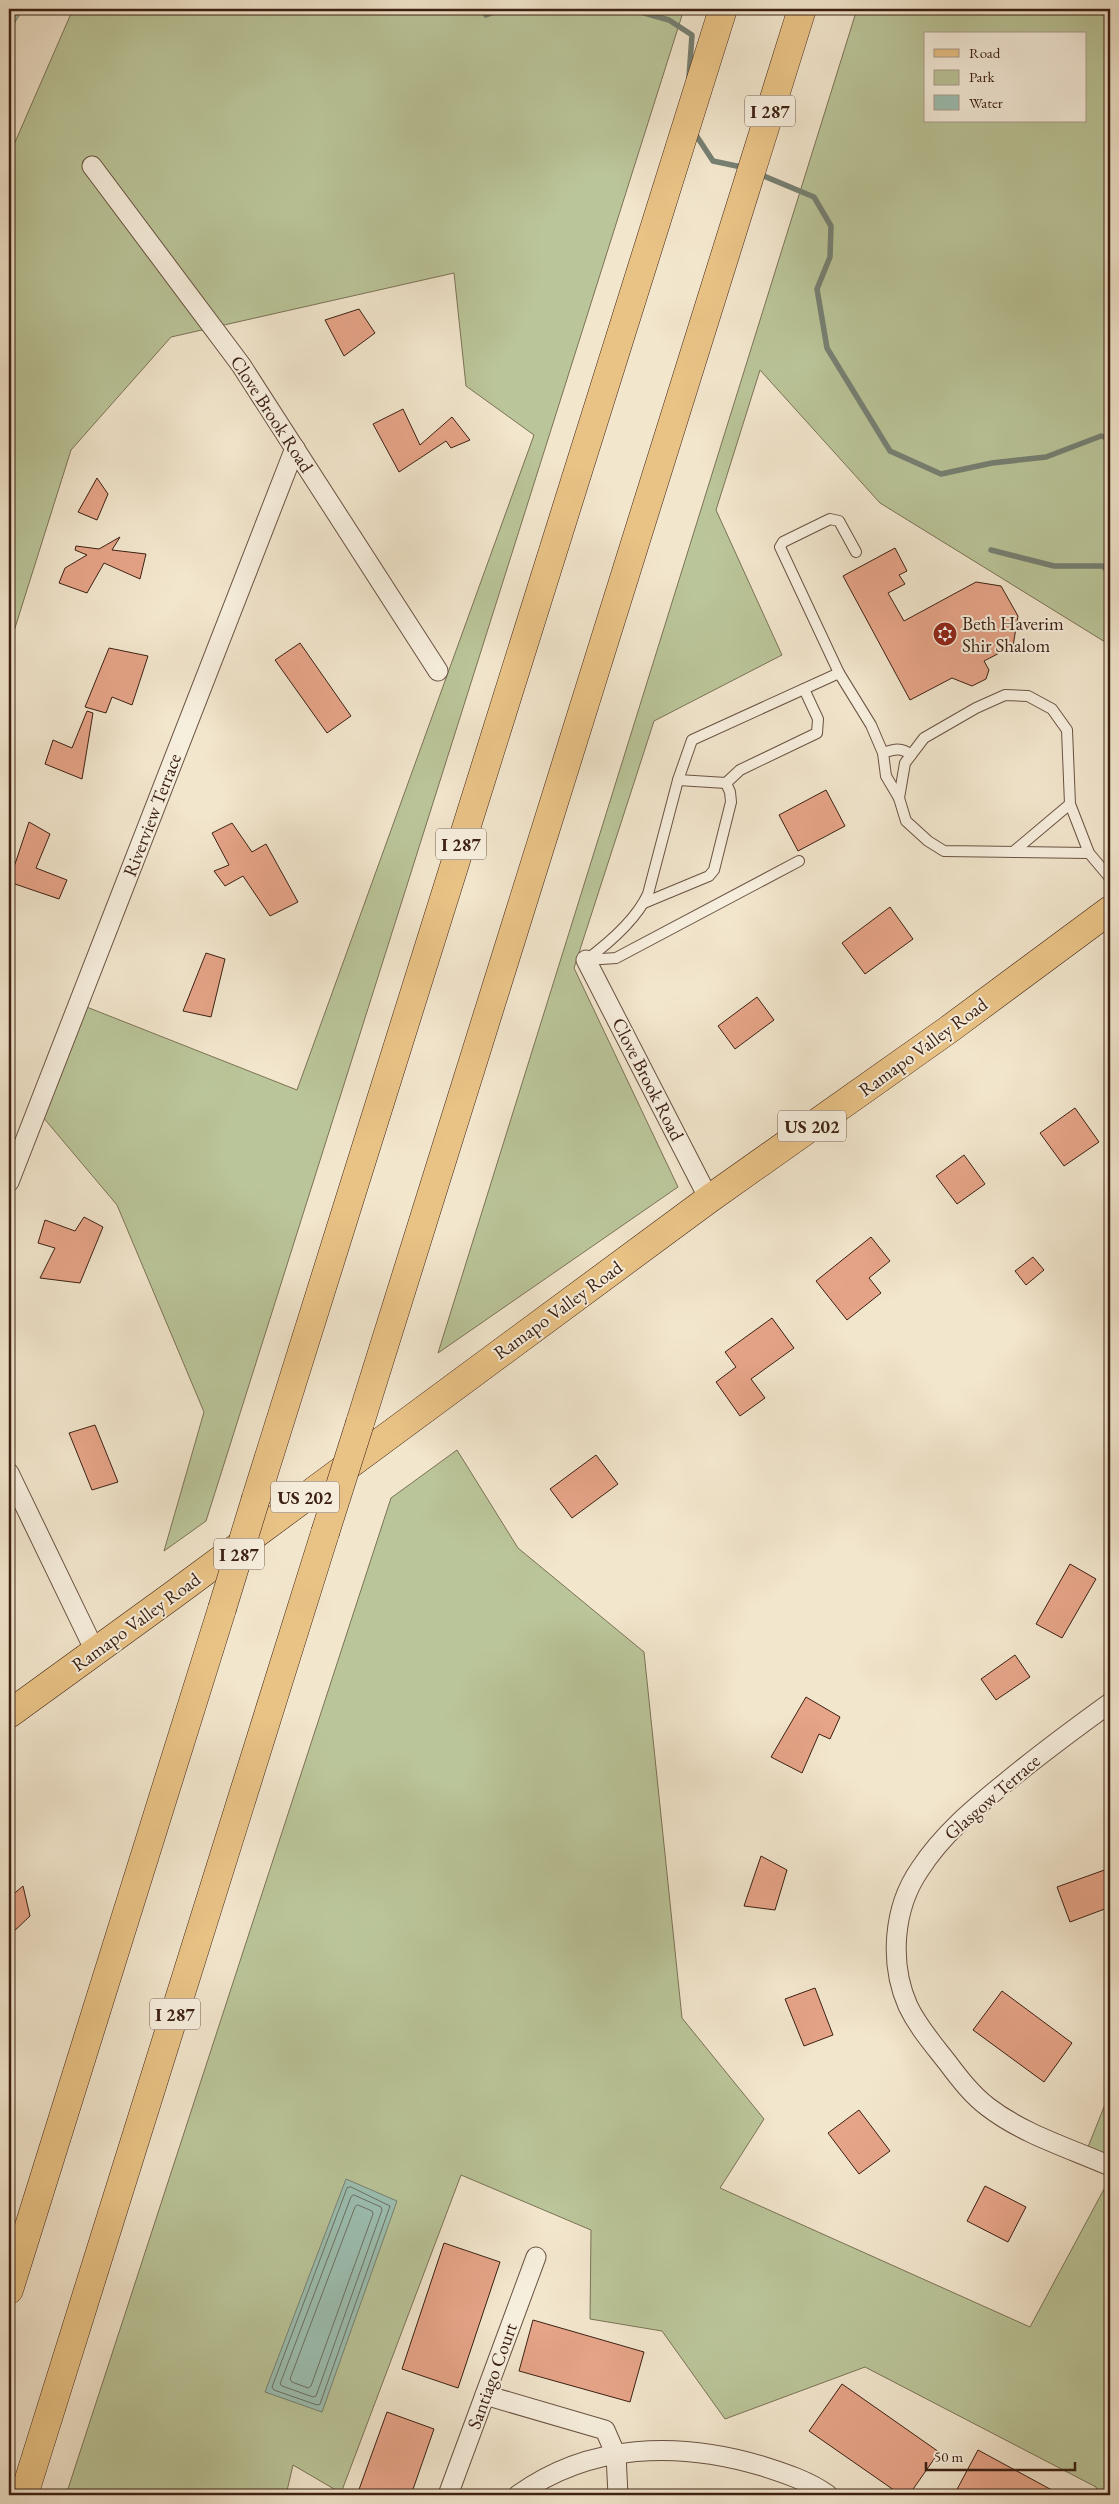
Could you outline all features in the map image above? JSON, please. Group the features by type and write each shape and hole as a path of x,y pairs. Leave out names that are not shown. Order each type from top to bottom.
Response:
{"main road":[{"name":"I 287","path":"9,2290 722,9"},
{"name":"I 287","path":"24,2495 802,9"},
{"name":"Ramapo Valley Road","path":"9,1714 709,1199 948,1030 1110,910"}],"street":[{"name":"Clove Brook Road","path":"92,166 241,365 438,671"},
{"name":"Riverview Terrace","path":"9,1182 295,448"},
{"name":"Clove Brook Road","path":"586,960 709,1199"},
{"path":"9,1473 95,1651"},
{"name":"Glasgow Terrace","path":"1110,1704 1058,1740 972,1810 943,1839 919,1870 905,1896 898,1923 896,1952 899,1977 908,2006 920,2028 965,2086 986,2106 1010,2122 1110,2166"},
{"name":"Santiago Court","path":"448,2495 536,2257"},
{"path":"485,2395 605,2430 616,2455 618,2495"},
{"path":"518,2495 541,2479 568,2466 616,2455 652,2450 692,2450 732,2457 781,2472 826,2495"}],"lane":[{"path":"856,552 839,521 830,519 783,542 780,547 839,673 871,725 883,753 886,776 899,798 906,821 928,841 944,851 962,853 1089,853"},
{"path":"586,960 604,947 644,903 678,780 692,740 839,673"},
{"path":"678,780 726,783 740,770 816,733 818,719 804,689"},
{"path":"899,798 905,763 924,738 976,708 1006,695 1028,696 1052,709 1067,730 1070,804 1089,853 1110,878"},
{"path":"883,753 897,749 906,750 911,755"},
{"path":"644,903 709,876 714,870 730,802 730,792 726,783"},
{"path":"1013,852 1070,804"},
{"path":"586,960 616,958 799,861"}],"green space":[{"path":"73,9 684,9 206,1521 164,1551 204,1412 117,1205 37,1110 74,1002 297,1090 534,435 466,386 454,273 171,337 71,450 9,647 9,156"},
{"path":"857,9 1110,9 1110,645 880,503 760,370 716,510 782,655 654,721 574,968 678,1187 438,1353"},
{"path":"457,1450 518,1548 644,1652 682,2018 764,2119 720,2188 1030,2327 1110,2178 1110,2495 1098,2495 1096,2487 865,2367 725,2419 662,2331 590,2319 591,2230 461,2175 341,2493 293,2465 286,2495 66,2495 391,1498"},
{"path":"1110,2092 1110,2170 1084,2157"}],"water":[{"path":"9,9 23,9 9,32"},
{"path":"346,2179 397,2201 322,2412 265,2392"}],"building":[{"path":"359,309 375,333 344,356 325,320"},
{"path":"403,409 420,445 452,417 470,440 451,448 446,441 399,472 373,424"},
{"path":"97,478 108,494 97,520 78,512"},
{"path":"120,537 112,550 146,554 140,579 104,563 87,593 59,583 65,568 87,555 75,550 76,546 99,549"},
{"name":"Beth Haverim Shir Shalom","path":"895,548 907,571 899,575 905,584 888,593 904,621 976,582 1001,586 1018,616 1013,646 984,661 989,670 986,679 972,686 952,678 910,700 843,576"},
{"path":"300,643 351,716 327,733 275,660"},
{"path":"109,648 148,656 132,705 112,697 106,713 85,707"},
{"path":"87,711 93,713 82,779 45,764 53,740 72,748"},
{"path":"826,790 845,826 798,851 779,815"},
{"path":"29,822 50,834 36,868 67,880 59,899 9,882"},
{"path":"232,823 252,852 266,844 298,902 270,916 243,876 225,886 214,871 229,865 212,833"},
{"path":"890,907 913,939 865,974 842,943"},
{"path":"206,953 225,959 211,1017 183,1011"},
{"path":"757,997 774,1020 735,1049 718,1026"},
{"path":"1075,1108 1099,1142 1064,1166 1040,1133"},
{"path":"964,1155 985,1184 957,1204 936,1176"},
{"path":"84,1217 103,1227 80,1283 40,1278 55,1248 38,1243 45,1220 75,1231"},
{"path":"871,1237 890,1261 869,1278 881,1293 847,1320 816,1281"},
{"path":"1033,1257 1044,1270 1026,1285 1015,1271"},
{"path":"772,1318 794,1348 751,1379 765,1398 740,1416 716,1382 736,1367 725,1352"},
{"path":"95,1425 118,1482 92,1490 69,1433"},
{"path":"596,1455 618,1484 572,1518 550,1489"},
{"path":"1070,1564 1096,1579 1062,1638 1036,1624"},
{"path":"1015,1655 1030,1677 996,1700 981,1679"},
{"path":"806,1697 840,1717 830,1739 819,1734 802,1773 771,1757"},
{"path":"761,1856 787,1870 775,1910 744,1906"},
{"path":"1110,1868 1110,1907 1070,1922 1057,1887"},
{"path":"23,1886 30,1916 9,1936 9,1898"},
{"path":"815,1988 833,2035 804,2046 785,1999"},
{"path":"1002,1991 1072,2043 1044,2082 973,2030"},
{"path":"859,2110 890,2151 859,2174 828,2133"},
{"path":"985,2186 1026,2207 1008,2242 967,2221"},
{"path":"444,2243 500,2262 458,2388 402,2369"},
{"path":"533,2320 644,2352 630,2402 519,2371"},
{"path":"842,2384 939,2452 909,2495 901,2495 809,2431"},
{"path":"387,2412 434,2429 411,2495 357,2495"},
{"path":"978,2450 1061,2495 954,2495"}],"waterway":[{"path":"486,15 503,9"},
{"path":"630,9 669,20 692,35 689,77"},
{"path":"694,132 713,161 746,168"},
{"path":"759,174 814,197 831,226 830,257 817,289 827,348 890,451 941,474 992,463 1046,457 1101,436 1110,439"},
{"path":"991,550 1054,566 1103,566 1110,573"}],"place":[{"name":"Beth Haverim Shir Shalom","path":"945,634"}]}
